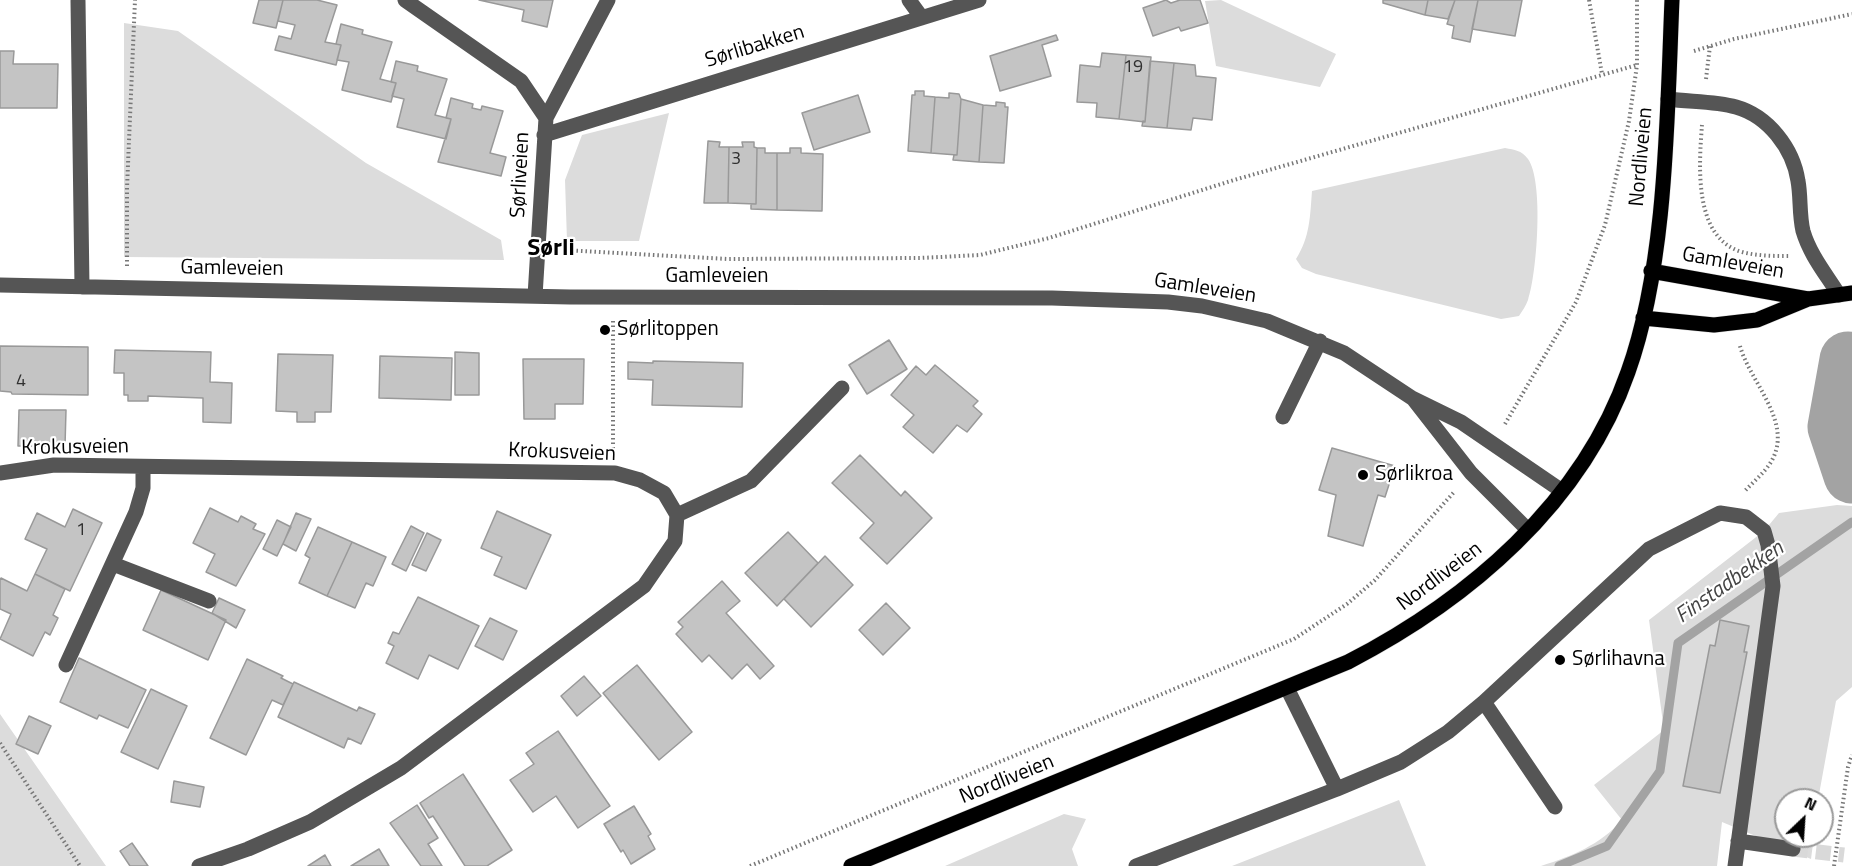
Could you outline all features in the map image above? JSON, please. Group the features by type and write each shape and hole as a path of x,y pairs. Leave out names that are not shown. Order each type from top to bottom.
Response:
{"main road":[{"name":"Nordliveien","path":"851,866 1348,662 1419,622 1483,575 1528,530 1562,491 1584,459 1616,402 1628,374 1643,318 1662,185 1672,0"},
{"name":"Gamleveien","path":"1651,271 1808,299"},
{"name":"Gamleveien","path":"1643,318 1714,325 1757,320 1808,299 1846,294"}],"street":[{"path":"405,0 521,81 546,118"},
{"name":"Sørliveien","path":"535,296 546,118 608,0"},
{"path":"909,0 922,18"},
{"name":"Sørlibakken","path":"544,135 979,0"},
{"path":"78,1 81,74 82,286"},
{"path":"1668,99 1735,107 1765,122 1778,134 1790,155 1798,179 1803,230 1813,256 1846,294"},
{"name":"Gamleveien","path":"0,285 535,296 1052,298 1168,302 1235,312 1276,324 1320,341 1375,372 1412,398 1461,422 1562,491"},
{"path":"1283,417 1320,341"},
{"path":"199,866 248,849 310,822 401,768 644,586 661,564 675,540 677,516 751,481 842,388"},
{"name":"Gamleveien","path":"1412,398 1471,473 1528,530"},
{"name":"Krokusveien","path":"0,473 54,465 615,473 640,480 664,493 677,516"},
{"path":"66,665 136,512 143,488 143,468"},
{"path":"1136,866 1401,762 1448,732 1484,702 1649,549 1720,513 1746,517 1764,531 1773,586 1735,866"},
{"path":"113,564 209,601"},
{"path":"1287,688 1337,789"},
{"path":"1484,702 1555,807"},
{"path":"1738,841 1793,849"}],"path":[{"path":"127,287 127,188 135,0"},
{"path":"1589,0 1602,74"},
{"path":"1504,425 1576,302 1593,258 1616,179 1637,65 1637,0"},
{"path":"1691,53 1710,46 1852,14"},
{"path":"1710,46 1703,103 1701,197 1710,225 1724,242 1743,252 1813,256"},
{"path":"563,250 740,259 920,258 980,255 1049,238 1234,180 1637,65"},
{"path":"613,297 615,473"},
{"path":"1732,515 1743,493 1774,457 1777,436 1772,409 1748,368 1738,339"},
{"path":"750,866 1294,639 1347,604 1375,580 1459,486"},
{"path":"0,743 80,866"},
{"path":"1833,866 1848,767 1852,755"}],"shaded area":[{"path":"1221,0 1336,54 1320,87 1216,66 1205,1"},
{"path":"124,23 178,31 366,163 501,240 504,260 124,257"},
{"path":"669,113 639,241 567,241 565,180 582,135"},
{"path":"1505,148 1520,152 1528,159 1536,187 1537,228 1534,270 1528,300 1519,316 1501,319 1316,274 1302,268 1296,259 1307,235 1312,191"},
{"path":"1837,505 1852,506 1852,687 1836,701 1820,788 1774,788 1774,844 1722,822 1717,866 1541,866 1585,849 1622,820 1594,785 1664,730 1649,620 1764,531 1779,513"},
{"path":"0,714 106,866 0,866"},
{"path":"1399,800 1426,866 1232,866"},
{"path":"1064,814 1086,819 1072,849 1078,866 945,866"},
{"path":"1785,848 1812,848 1811,859"}],"building":[{"path":"259,0 283,0 276,28 253,23"},
{"path":"283,0 317,0 337,5 325,42 341,45 336,65 275,50 279,36 291,39 295,25 278,21"},
{"path":"479,0 553,0 547,27 522,21 524,10"},
{"path":"1166,0 1171,3 1180,0 1200,0 1208,23 1181,31 1179,27 1153,36 1143,8"},
{"path":"1383,0 1428,0 1425,15 1383,3"},
{"path":"1428,0 1455,0 1448,19 1425,15"},
{"path":"1455,0 1478,0 1470,42 1452,38 1454,26 1447,24"},
{"path":"1478,0 1522,0 1515,36 1472,29"},
{"path":"341,24 363,30 362,34 392,42 380,79 396,83 391,102 342,90 349,62 337,60 341,45 336,44"},
{"path":"1056,35 1058,40 1042,45 1051,76 1000,91 990,56"},
{"path":"0,51 14,51 13,64 58,64 57,108 0,108"},
{"path":"1102,53 1126,55 1119,119 1096,117 1097,103 1077,102 1080,65 1100,67"},
{"path":"1126,55 1151,57 1145,122 1119,119"},
{"path":"396,61 418,66 417,71 447,79 435,115 451,119 446,139 397,127 404,99 392,96 396,83 391,82"},
{"path":"1150,61 1174,63 1167,128 1142,126 1143,121 1145,122"},
{"path":"1174,63 1195,65 1196,76 1216,78 1212,120 1193,118 1191,130 1167,128"},
{"path":"915,91 924,91 924,96 935,97 931,153 908,151 912,95 915,95"},
{"path":"949,93 959,94 961,99 957,155 931,153 935,97 949,98"},
{"path":"858,95 870,132 814,150 802,113"},
{"path":"451,98 473,104 472,108 481,110 482,106 503,111 490,153 506,157 501,176 438,162 451,119 446,118"},
{"path":"961,99 983,105 979,162 953,160 954,155 957,155"},
{"path":"996,102 1005,103 1005,107 1008,107 1004,163 979,162 983,105 996,106"},
{"path":"708,141 720,142 719,147 729,147 728,203 704,203"},
{"path":"742,142 754,142 754,147 757,148 756,204 728,203 729,147 743,147"},
{"path":"757,148 765,148 765,153 777,153 777,210 751,209 751,204 756,204"},
{"path":"790,148 801,148 801,153 823,154 822,211 777,210 777,153 790,153"},
{"path":"889,340 907,369 867,394 849,365"},
{"path":"0,346 88,347 88,395 12,394 0,391"},
{"path":"115,350 211,352 210,382 232,383 231,423 203,422 203,398 148,396 148,401 128,401 128,395 124,395 124,373 114,373"},
{"path":"455,352 479,353 479,395 455,395"},
{"path":"278,354 333,355 331,412 315,412 315,422 297,422 297,412 276,411"},
{"path":"380,356 452,358 451,400 379,398"},
{"path":"523,359 584,359 583,404 555,404 555,419 524,419"},
{"path":"653,361 743,363 742,407 652,405 653,380 628,379 628,362 653,363"},
{"path":"935,365 978,401 973,406 982,414 967,432 957,425 933,453 903,427 914,415 891,395 916,366 926,375"},
{"path":"19,410 66,410 65,446 18,446"},
{"path":"1332,448 1395,466 1385,497 1378,495 1363,546 1328,536 1336,495 1319,490"},
{"path":"860,455 901,496 905,491 932,518 887,564 860,538 874,523 832,483"},
{"path":"210,508 238,522 241,516 256,524 253,529 265,534 236,586 206,572 215,554 193,543"},
{"path":"73,509 102,523 70,591 35,574 47,549 25,539 37,513 65,527"},
{"path":"497,511 551,535 526,589 494,575 502,557 481,548"},
{"path":"296,513 311,519 296,551 283,544"},
{"path":"277,520 291,527 277,556 263,549"},
{"path":"411,526 424,533 406,571 392,564"},
{"path":"318,527 352,542 327,596 299,583 310,558 305,555"},
{"path":"788,532 818,563 777,606 745,573"},
{"path":"427,533 441,540 426,571 412,565"},
{"path":"352,542 386,557 373,586 366,583 355,608 327,596"},
{"path":"825,556 853,585 811,627 784,599"},
{"path":"35,574 65,589 53,615 58,618 50,635 45,632 33,656 0,639 11,614 0,609 0,580 1,578 27,591"},
{"path":"722,581 740,601 726,613 774,666 760,679 747,664 732,679 709,655 702,662 676,634 683,627 678,622"},
{"path":"161,590 226,620 208,660 143,630"},
{"path":"418,597 479,626 458,669 429,655 418,679 386,663 394,646 388,643 393,632 399,634"},
{"path":"219,598 245,610 236,628 212,613"},
{"path":"886,603 910,628 883,655 859,630"},
{"path":"490,618 517,631 503,660 475,646"},
{"path":"1720,620 1749,626 1744,652 1747,652 1720,793 1683,786 1710,645 1715,646"},
{"path":"79,658 146,690 128,728 99,715 97,719 60,702"},
{"path":"247,659 283,676 281,678 293,684 283,705 272,700 246,755 210,738"},
{"path":"637,665 692,732 659,760 603,693"},
{"path":"584,676 601,696 577,716 561,696"},
{"path":"294,682 357,711 359,707 375,714 361,744 348,738 344,748 278,717"},
{"path":"151,689 187,706 158,769 121,752"},
{"path":"29,716 51,726 38,754 16,744"},
{"path":"558,731 610,806 578,828 556,796 533,812 510,780 534,764 526,753"},
{"path":"463,774 512,850 487,866 465,866 433,816 429,818 420,803"},
{"path":"174,781 204,787 200,807 171,802"},
{"path":"417,805 438,838 428,844 442,866 421,866 390,823"},
{"path":"634,806 651,834 648,836 655,849 631,864 604,824"},
{"path":"132,843 148,866 130,866 120,851"},
{"path":"379,849 389,866 351,866"},
{"path":"325,855 331,866 308,866"}],"waterway":[{"path":"1852,361 1848,360 1836,427 1852,475"},
{"name":"Finstadbekken","path":"1559,866 1607,846 1660,771 1678,643 1852,522"}],"tunnel":[{"path":"1793,849 1844,855"}],"place":[{"name":"Sørlitoppen","path":"605,330"},
{"name":"Sørlikroa","path":"1363,475"},
{"name":"Sørlihavna","path":"1560,660"}],"district":[{"name":"Sørli","path":"551,249"}]}
